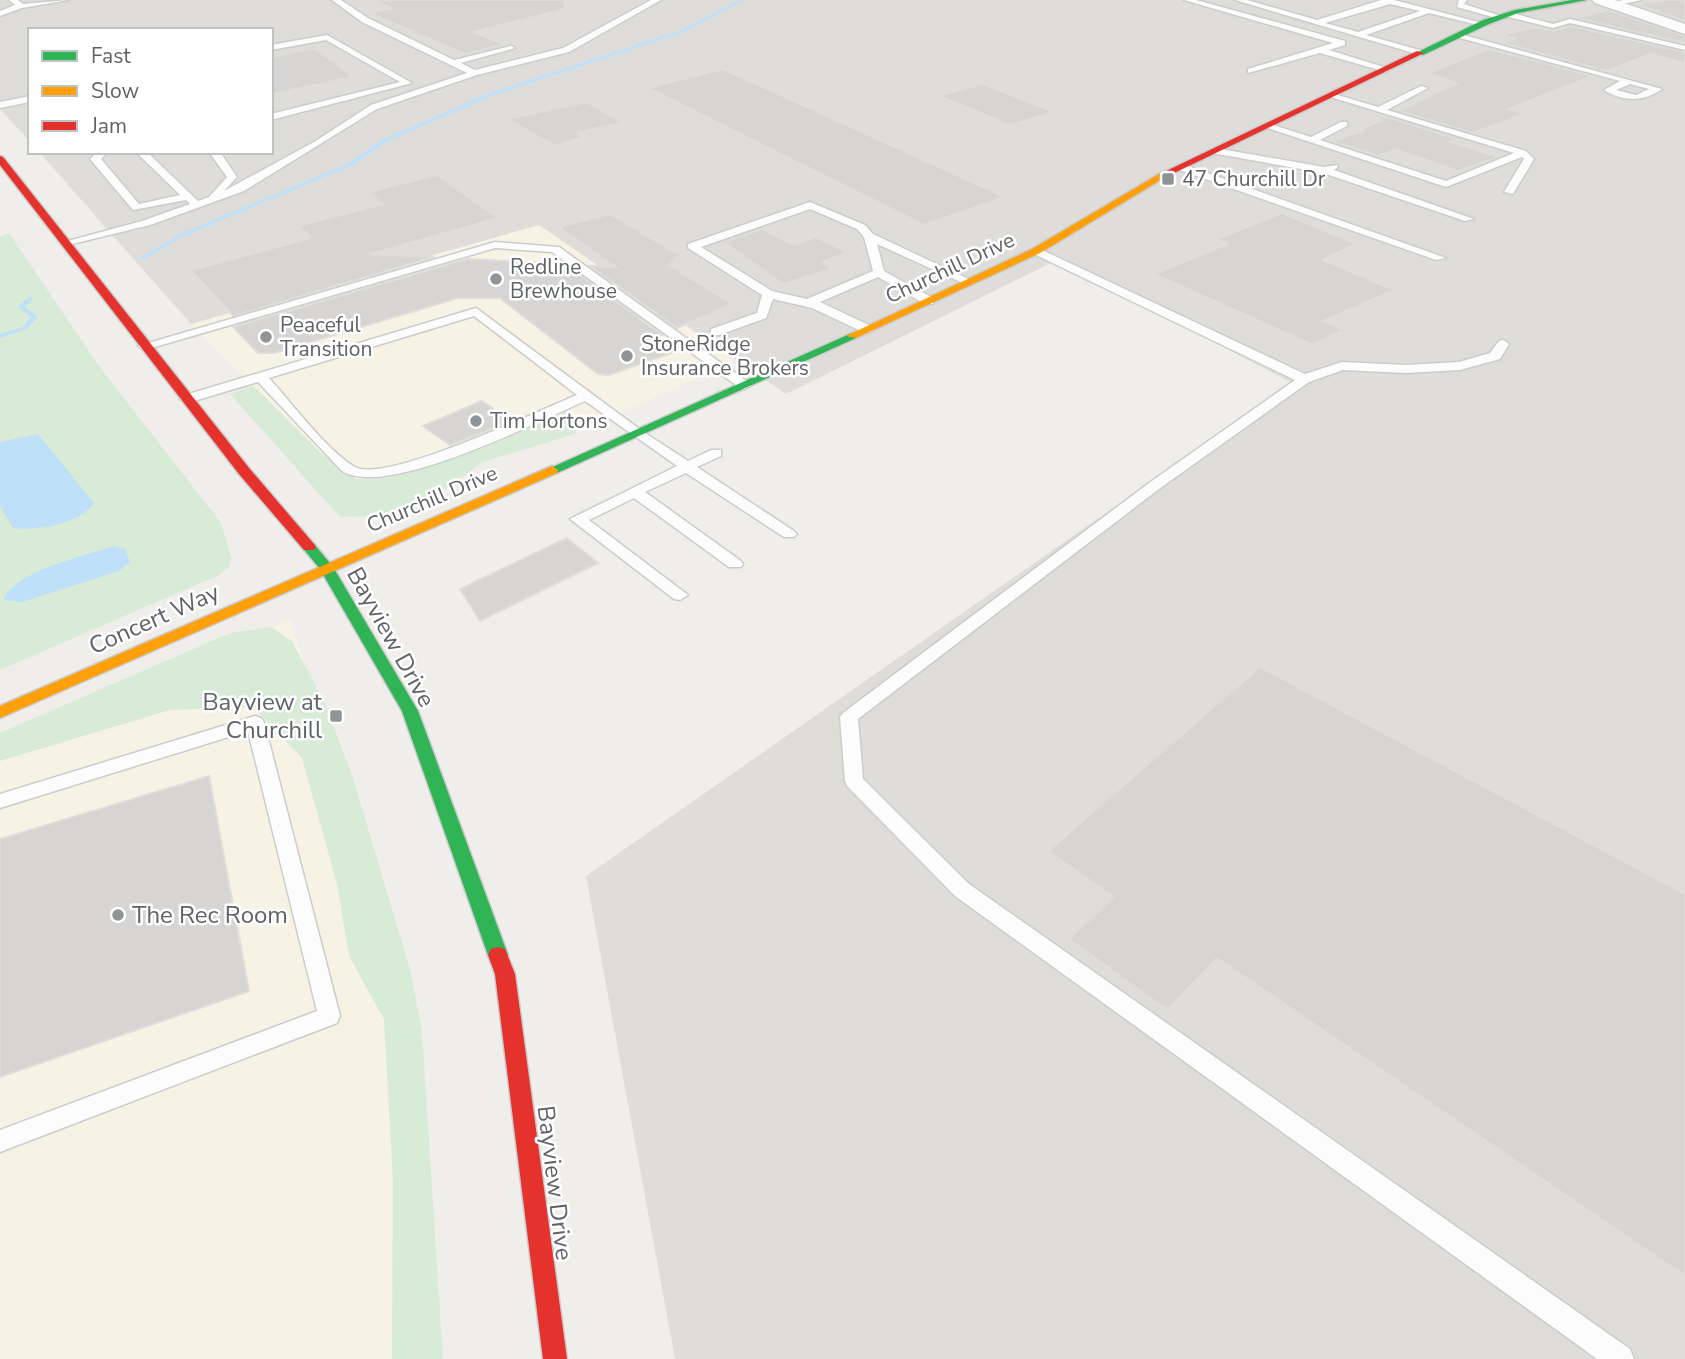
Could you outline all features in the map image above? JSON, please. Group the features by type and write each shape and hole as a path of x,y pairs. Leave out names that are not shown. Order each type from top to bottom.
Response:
{"street":[{"name":"Churchill Drive","path":"326,567 637,434 970,282 1035,251 1181,167 1482,24 1504,15 1584,0"},
{"path":"1606,2 1685,29"},
{"name":"Bayview Drive","path":"0,159 187,399 326,567 410,711 505,974 555,1359"},
{"name":"Concert Way","path":"0,712 326,567"}],"lane":[{"path":"13,0 21,6"},
{"path":"0,14 21,6 65,0"},
{"path":"336,0 365,20 474,73"},
{"path":"68,244 146,223 240,189 374,107 474,73 566,50 657,0"},
{"path":"1188,0 1342,43 1251,71"},
{"path":"1239,0 1420,53"},
{"path":"1463,0 1460,5 1553,26 1570,21 1685,48"},
{"path":"1606,2 1638,0"},
{"path":"1316,23 1388,1 1482,24"},
{"path":"1357,35 1428,11"},
{"path":"1459,35 1629,81"},
{"path":"273,48 327,37 408,83 273,117"},
{"path":"452,62 511,48"},
{"path":"1320,50 1386,69"},
{"path":"1380,110 1424,88"},
{"path":"1331,96 1523,153 1529,159 1509,192"},
{"path":"0,105 28,99"},
{"path":"1311,141 1344,124"},
{"path":"1268,126 1446,184 1523,153"},
{"path":"1215,151 1325,170 1468,219"},
{"path":"101,154 95,159 137,208 188,196"},
{"path":"143,154 197,204"},
{"path":"211,199 232,177 216,154"},
{"path":"1325,170 1355,156"},
{"path":"1181,167 1440,258"},
{"path":"867,329 808,303 768,294 692,246 810,205 861,227 869,236 970,282"},
{"path":"869,236 879,274 929,300"},
{"path":"145,346 495,245 555,249 745,385"},
{"path":"1035,251 1304,379"},
{"path":"808,303 879,274"},
{"path":"715,332 762,316 768,294"},
{"path":"187,399 475,312 637,434 789,534"},
{"path":"1503,344 1495,356 1460,366 1406,369 1342,366 1304,379 1154,486 849,718 854,782 962,890 1620,1359"},
{"path":"261,377 348,470 370,476 390,474 419,465 587,395"},
{"path":"680,595 578,519 716,453"},
{"path":"635,492 735,564"},
{"path":"0,801 255,722 329,1016 0,1141"}],"shaded area":[{"path":"0,0 1685,0 1685,1359 675,1359 586,876 1292,383 1057,260 786,394 539,225 191,324 41,154 273,154 273,28 28,28 28,140 0,109"},
{"path":"539,225 735,361 575,434 483,462 449,487 377,509 191,324"},
{"path":"290,619 344,789 384,1019 393,1180 392,1359 0,1359 0,755"}],"green space":[{"path":"9,233 98,365 221,523 232,560 228,568 219,575 0,670 0,237"},
{"path":"254,386 320,452 356,479 399,475 466,449 544,413 566,411 580,420 575,434 483,462 449,487 378,516 340,517 230,394"},
{"path":"271,627 292,641 326,706 353,778 411,973 422,1032 443,1359 392,1359 393,1180 384,1019 349,956 337,884 302,758 253,707 170,710 0,761 0,733 230,633"}],"water":[{"path":"38,434 94,503 78,517 57,525 13,528 0,506 0,442"},
{"path":"114,546 125,549 130,562 119,571 22,602 4,600 10,590 35,573"}],"building":[{"path":"373,0 564,0 565,9 473,32 504,44 465,54 370,13 392,8"},
{"path":"1685,0 1685,21 1636,4"},
{"path":"1608,10 1685,36 1685,43 1576,18"},
{"path":"1570,26 1685,52 1685,63 1651,54 1606,71 1503,43 1516,38 1502,35 1537,27 1554,31"},
{"path":"314,48 353,77 273,94 273,57"},
{"path":"1489,49 1593,76 1508,109 1524,114 1473,133 1399,111 1457,83 1428,73"},
{"path":"723,69 1005,197 924,225 648,88"},
{"path":"983,84 1054,112 1010,125 939,96"},
{"path":"587,102 622,123 577,132 582,137 555,146 508,119"},
{"path":"1387,117 1458,139 1450,142 1499,157 1458,171 1395,149 1379,156 1331,141 1363,131 1360,130"},
{"path":"437,175 498,218 370,254 434,257 233,316 191,270 312,238 299,226 383,204 369,192"},
{"path":"1282,213 1356,244 1323,260 1394,290 1323,321 1343,330 1313,345 1154,274 1228,244 1217,239"},
{"path":"610,214 679,255 669,265 732,304 677,328 590,266 616,267 559,227"},
{"path":"762,229 794,245 816,237 847,252 822,262 832,269 783,284 724,242"},
{"path":"467,259 565,264 662,335 654,338 674,352 609,375 598,374 500,298 458,298 274,353 258,353 233,327"},
{"name":"Tim Hortons","path":"482,401 511,421 450,445 423,426"},
{"path":"567,538 598,563 480,621 460,589"},
{"path":"1260,667 1685,894 1685,1276 1217,958 1167,1010 1069,939 1114,897 1048,851"},
{"name":"The Rec Room","path":"209,776 249,991 0,1077 0,839"}],"waterway":[{"path":"143,258 182,235 351,164 384,141 489,95 682,31 742,0"},
{"path":"0,336 25,328 35,317 21,307 31,298"}],"traffic: fast":[{"path":"1420,53 1486,22 1517,11 1584,0"},
{"path":"552,470 852,336"},
{"path":"309,547 326,567 410,711 498,955"}],"traffic: slow":[{"path":"852,336 1036,251 1167,173"},
{"path":"0,712 552,470"}],"traffic: jam":[{"path":"1167,173 1420,53"},
{"path":"0,159 244,471 309,547"},
{"path":"498,955 505,974 555,1359"}],"place":[{"name":"47 Churchill Dr","path":"1168,179"},
{"name":"Redline Brewhouse","path":"496,279"},
{"name":"Peaceful Transition","path":"266,337"},
{"name":"StoneRidge Insurance Brokers","path":"627,356"},
{"name":"Tim Hortons","path":"476,421"},
{"name":"Bayview at Churchill","path":"336,716"},
{"name":"The Rec Room","path":"118,915"}]}
